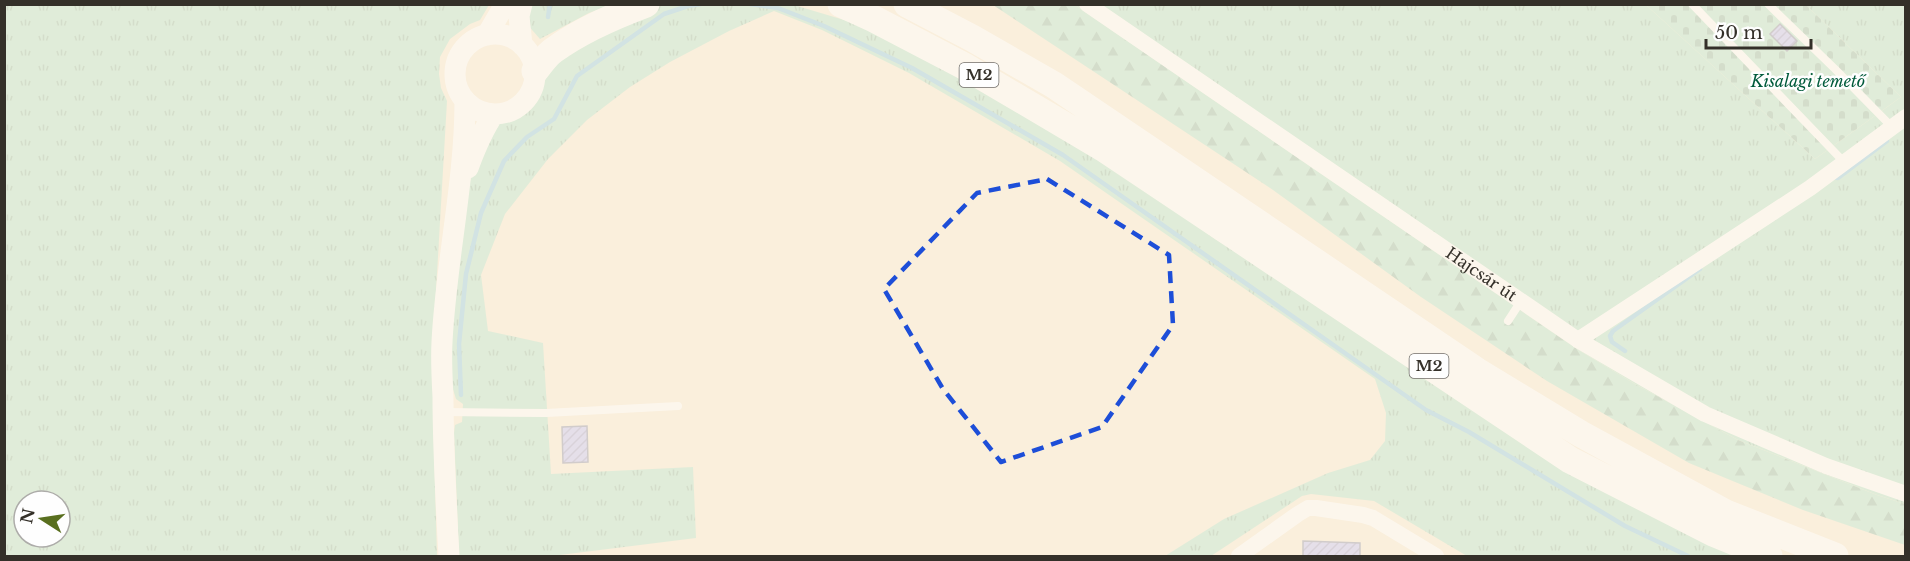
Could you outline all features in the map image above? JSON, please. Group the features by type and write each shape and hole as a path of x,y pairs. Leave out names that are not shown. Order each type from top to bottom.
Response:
{"highway":[{"path":"535,71 552,51 583,32 646,4"},
{"name":"M2","path":"907,4 1054,85 1477,371 1581,434 1726,513 1835,556"},
{"path":"948,4 991,34 1054,85"},
{"name":"M2","path":"840,6 964,66 1103,148 1570,460 1713,533 1769,556"}],"street":[{"path":"487,35 505,4"},
{"path":"522,4 519,16 522,45"},
{"name":"Hajcsár út","path":"1087,4 1578,340 1705,414 1826,466 1905,494"},
{"path":"487,35 511,38 522,45 528,52 535,71 534,84 529,97 519,106 507,112 494,114 473,108 459,92 456,82 458,62 462,52 477,39 487,35"},
{"path":"449,556 442,343 450,256 459,197 465,100"},
{"path":"459,197 475,149 494,114"},
{"path":"1578,340 1810,188 1899,122"},
{"path":"1239,556 1308,508 1373,518 1436,556"}],"lane":[{"path":"1692,4 1844,162"},
{"path":"1768,4 1835,69 1899,122"},
{"path":"1508,321 1521,301"},
{"path":"443,412 546,413 678,406"}],"highlighted area":[{"path":"1047,179 1169,255 1173,325 1102,427 1001,462 943,389 884,289 977,193"}],"green space":[{"path":"660,4 794,5 871,28 1096,153 1215,239 1754,556 1467,556 1374,501 1311,494 1302,496 1211,556 1165,556 1224,519 1328,473 1370,460 1385,441 1386,413 1375,379 1060,161 909,73 822,30 774,11 729,31 670,62 630,87 587,120 548,159 505,214 481,275 488,331 543,343 551,474 693,467 696,538 552,556 459,556 454,433 455,425 462,422 463,404 456,399 452,386 450,343 466,196 475,163 493,126 523,111 535,100 543,84 547,65 644,9"},
{"path":"4,5 489,5 480,20 470,24 450,39 440,57 441,88 447,101 433,343 437,556 5,556"},
{"path":"529,5 610,5 589,13 540,39 526,23"},
{"path":"993,5 1075,5 1577,349 1635,384 1738,440 1905,504 1905,545 1803,510 1689,463 1547,381 1421,297 1273,190"},
{"path":"1075,5 1646,5 1815,159 1901,97 1806,5 1905,5 1905,504 1738,440 1635,384 1577,349"},
{"name":"Kisalagi temető","path":"1646,5 1806,5 1901,97 1815,159"}],"building":[{"path":"1780,24 1797,41 1787,51 1770,34"},
{"path":"587,426 588,462 563,463 562,427"},
{"path":"1303,541 1360,543 1360,556 1303,556"}],"waterway":[{"path":"548,17 550,4"},
{"path":"461,395 459,344 466,274 481,213 504,161 527,137 554,119 577,76 664,14 701,4"},
{"path":"750,4 778,8 824,26 912,68 1063,155 1426,410 1469,432 1625,526 1688,556"},
{"path":"1833,177 1838,178 1887,141"},
{"path":"1625,351 1612,342 1610,336 1613,331 1700,269"}]}
